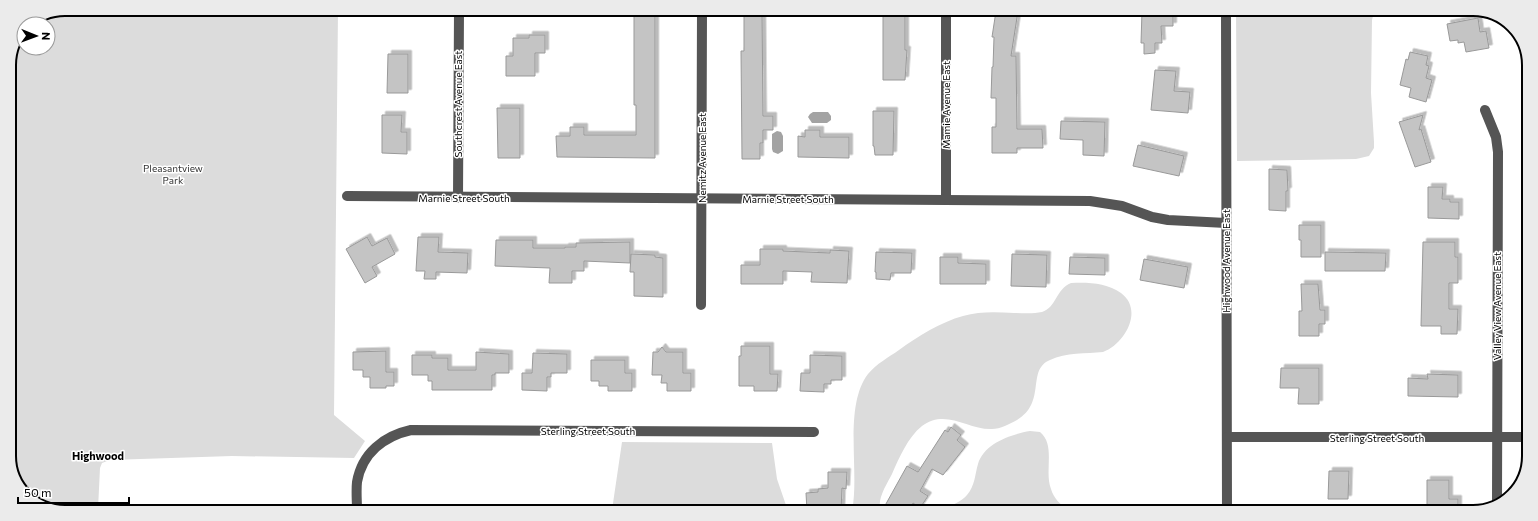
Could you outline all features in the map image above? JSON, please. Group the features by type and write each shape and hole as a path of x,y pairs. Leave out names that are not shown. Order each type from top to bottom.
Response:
{"street":[{"name":"Southcrest Avenue East","path":"458,16 458,198"},
{"name":"Nemitz Avenue East","path":"701,305 702,16"},
{"name":"Mamie Avenue East","path":"946,16 946,200"},
{"name":"Highwood Avenue East","path":"1226,16 1227,505"},
{"name":"Valley View Avenue East","path":"1485,110 1496,137 1498,152 1497,499"},
{"name":"Marnie Street South","path":"346,196 1100,202 1122,206 1152,217 1168,220 1226,223"},
{"name":"Sterling Street South","path":"357,505 358,477 369,454 379,443 386,439 417,429 814,432"},
{"name":"Sterling Street South","path":"1227,437 1522,437"}],"green space":[{"name":"Pleasantview Park","path":"338,16 334,415 365,441 354,458 232,456 110,460 102,463 100,468 98,505 59,505 43,500 30,491 20,475 16,459 17,56 56,56 56,17"},
{"path":"1236,16 1373,16 1371,93 1374,148 1369,156 1356,159 1237,161"},
{"path":"1071,283 1091,283 1104,285 1121,293 1128,300 1131,308 1129,326 1118,342 1103,352 1056,357 1043,365 1039,371 1034,396 1026,413 1017,420 1005,426 992,429 948,419 940,419 931,421 922,426 912,436 904,448 885,487 880,505 853,505 854,422 856,404 860,388 871,370 922,335 938,326 969,314 995,312 1035,313 1047,310 1066,286"},
{"path":"1030,431 1040,432 1045,437 1049,451 1049,482 1054,496 1062,505 951,505 965,498 970,491 978,464 986,450 992,445 1015,434"},
{"path":"622,442 772,443 777,479 786,505 613,505"}],"shaded area":[{"path":"813,112 828,112 831,116 831,120 827,123 812,123 808,117"},
{"path":"777,131 781,132 783,136 783,151 778,154 773,152 772,149 772,134"}],"building":[{"path":"634,16 655,16 655,158 557,157 556,136 570,136 570,127 584,127 584,135 636,135 636,105 634,105"},
{"path":"744,16 762,16 763,116 773,116 773,130 763,130 763,143 760,143 760,159 742,159 741,51 744,51"},
{"path":"883,16 905,16 905,50 907,50 905,80 883,80"},
{"path":"995,16 1017,16 1011,56 1016,56 1017,129 1042,129 1043,148 1017,148 1017,153 992,153 992,127 996,127 996,98 991,98 994,37 992,37"},
{"path":"1142,16 1173,16 1173,26 1161,26 1162,43 1155,43 1155,53 1144,54 1144,43 1141,43"},
{"path":"1478,18 1480,32 1486,31 1489,48 1466,52 1464,42 1458,43 1458,40 1450,41 1447,24"},
{"path":"529,35 545,35 545,53 535,53 535,76 506,76 506,56 513,56 513,38 529,38"},
{"path":"1410,52 1428,56 1426,65 1429,66 1426,78 1432,80 1426,102 1409,97 1411,88 1400,85 1406,59 1408,60"},
{"path":"388,54 408,54 408,93 387,93"},
{"path":"1155,70 1176,71 1174,91 1190,92 1188,113 1151,110"},
{"path":"497,108 520,108 520,158 498,158"},
{"path":"873,111 894,111 893,155 875,155 873,146"},
{"path":"382,115 402,115 401,132 407,132 407,154 382,153"},
{"path":"1423,115 1419,130 1421,129 1431,162 1415,167 1399,122"},
{"path":"1061,121 1105,122 1104,156 1083,155 1083,140 1060,139"},
{"path":"805,130 820,130 820,137 849,137 849,158 798,157 798,136 805,137"},
{"path":"1138,145 1184,156 1179,176 1133,166"},
{"path":"1269,169 1287,170 1288,191 1286,191 1286,211 1269,210"},
{"path":"1428,187 1443,187 1442,199 1450,199 1450,202 1459,202 1459,219 1428,218"},
{"path":"1299,225 1321,225 1321,257 1301,257"},
{"path":"367,237 372,246 387,238 395,254 372,267 377,276 365,283 346,249"},
{"path":"418,237 439,237 438,252 468,253 467,273 436,272 436,279 424,279 425,271 416,271"},
{"path":"496,240 533,240 533,248 576,247 576,243 630,242 630,263 584,261 584,271 572,271 572,283 549,283 550,268 495,266"},
{"path":"1423,242 1455,242 1455,257 1458,257 1458,283 1449,283 1449,309 1458,309 1457,334 1441,334 1441,326 1421,326"},
{"path":"760,249 783,249 783,251 830,253 830,250 849,251 847,283 811,282 812,272 783,271 783,284 741,284 741,265 760,265"},
{"path":"876,252 912,253 911,273 891,273 890,280 876,279"},
{"path":"1325,252 1386,253 1385,271 1325,271"},
{"path":"631,254 655,255 655,257 663,258 663,297 634,296 634,272 630,272"},
{"path":"1012,254 1047,255 1046,287 1011,286"},
{"path":"940,257 958,257 958,263 986,264 986,284 940,284"},
{"path":"1070,257 1105,258 1105,275 1069,274"},
{"path":"1144,259 1188,267 1184,288 1140,280"},
{"path":"1301,284 1318,284 1320,310 1325,310 1325,324 1319,324 1319,336 1299,336 1299,311 1302,311"},
{"path":"741,346 770,346 770,374 778,374 777,391 754,391 754,386 739,386 739,356 741,356"},
{"path":"662,347 666,352 683,352 683,373 691,373 691,391 667,391 667,383 661,383 662,375 652,375 653,352 658,352"},
{"path":"386,351 386,372 394,372 394,386 386,386 386,388 370,388 370,377 363,377 363,370 353,370 353,352"},
{"path":"476,352 509,354 509,373 495,373 495,375 492,375 492,390 432,390 432,381 428,381 428,375 412,375 412,355 432,355 432,358 448,358 448,370 476,370"},
{"path":"533,353 567,354 567,373 551,373 551,377 547,377 547,391 522,390 522,373 532,373"},
{"path":"810,355 842,356 842,380 831,380 831,384 824,384 824,392 800,391 801,373 810,373"},
{"path":"591,360 625,360 625,373 632,373 632,391 608,391 608,386 599,386 599,381 591,381"},
{"path":"1281,368 1319,368 1319,404 1298,404 1299,388 1280,388"},
{"path":"1427,374 1458,375 1458,397 1408,396 1408,378 1428,379"},
{"path":"951,427 961,435 957,440 965,447 943,475 932,469 920,491 928,496 922,505 916,505 913,503 912,505 885,505 907,466 918,472 945,430 948,432"},
{"path":"1329,471 1349,471 1348,499 1328,499"},
{"path":"828,472 847,472 846,489 842,488 841,505 807,505 806,493 818,492 818,489 828,488"},
{"path":"1427,480 1449,480 1449,499 1458,499 1458,505 1427,505"}],"district":[{"name":"Highwood","path":"98,455"}]}
